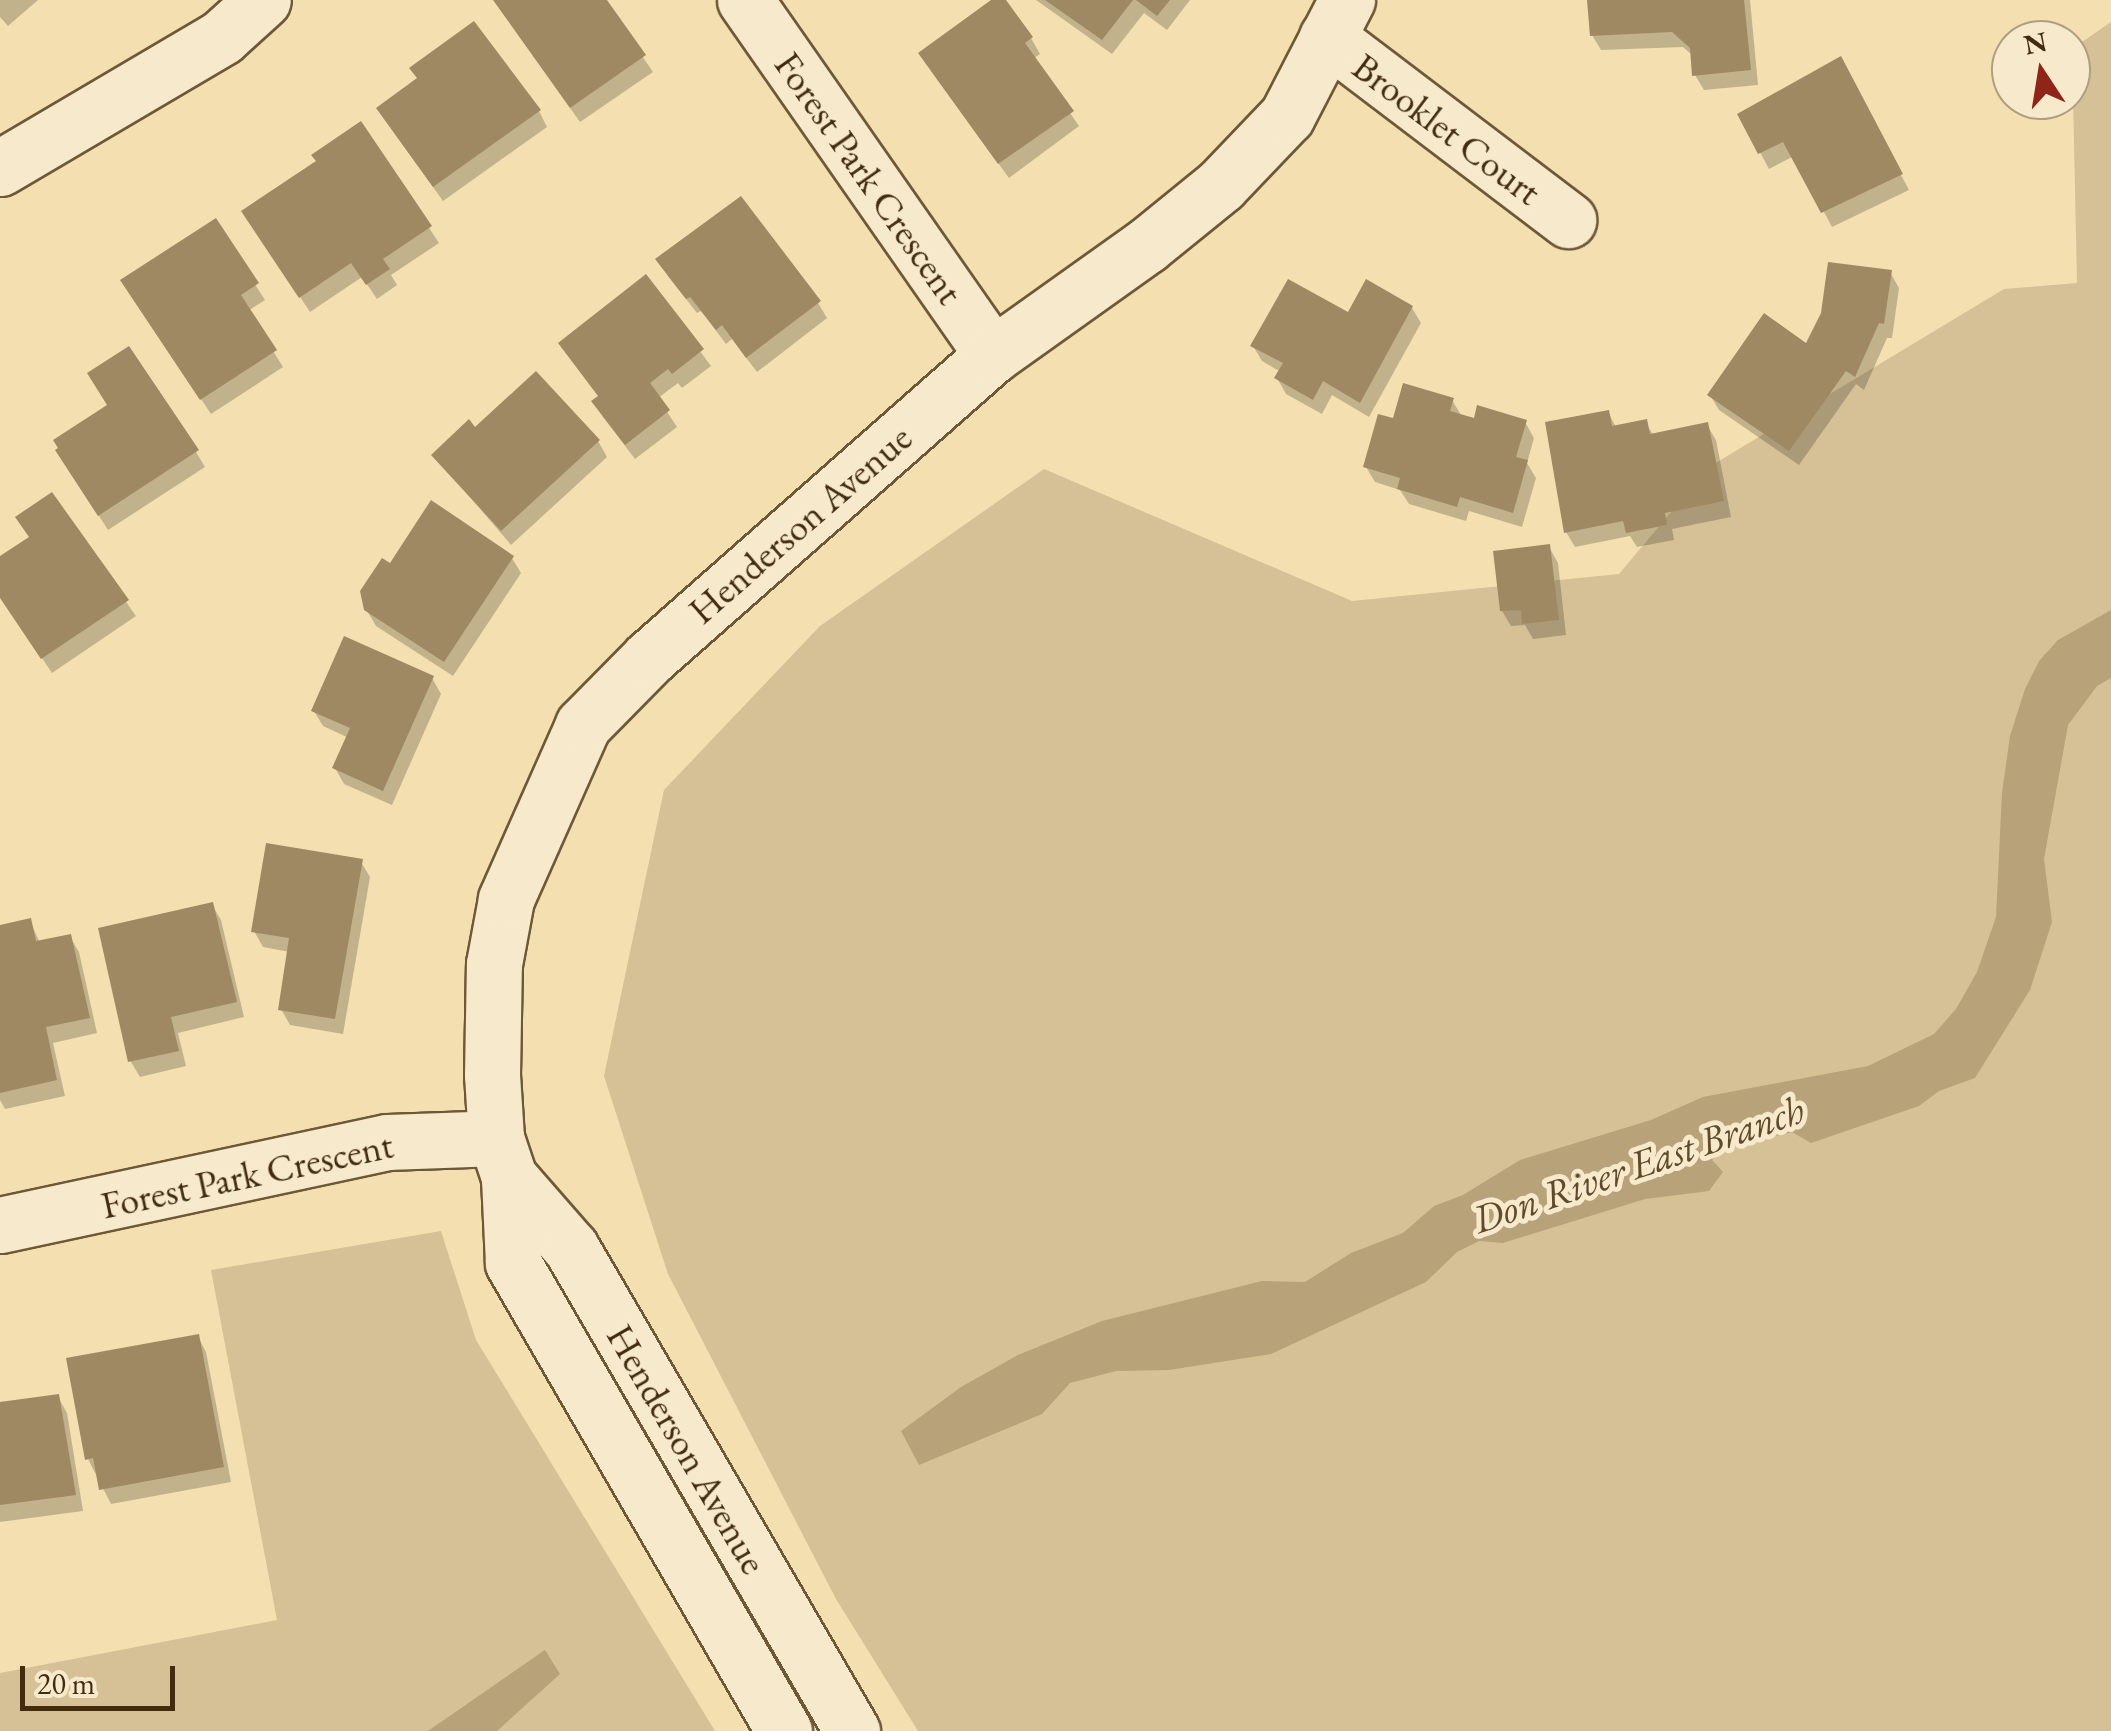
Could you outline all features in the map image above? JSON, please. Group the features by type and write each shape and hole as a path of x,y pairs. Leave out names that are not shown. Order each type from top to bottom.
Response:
{"street":[{"path":"0,168 222,37 262,0"},
{"name":"Forest Park Crescent","path":"746,0 993,354"},
{"name":"Henderson Avenue","path":"784,1731 513,1263 492,1075 494,964 506,898 583,726 649,658 993,354 1146,246 1221,184 1287,116 1337,18"},
{"name":"Brooklet Court","path":"1337,18 1568,220"},
{"name":"Forest Park Crescent","path":"0,1225 387,1142 502,1157"},
{"name":"Henderson Avenue","path":"502,1157 571,1248 852,1731"}],"shaded area":[{"path":"2111,22 2111,1731 918,1731 836,1599 668,1274 604,1076 664,790 820,626 1044,469 1352,601 1619,574 1709,467 2004,289 2077,283 2074,120 2091,120 2091,36"},
{"path":"441,1231 476,1340 715,1731 0,1731 0,1673 277,1620 211,1270"}],"water":[{"name":"Don River East Branch","path":"2111,610 2111,678 2097,686 2068,725 2044,859 2052,922 2030,990 1975,1078 1939,1091 1919,1106 1811,1143 1792,1132 1724,1148 1712,1160 1723,1172 1709,1191 1645,1199 1503,1243 1479,1241 1457,1252 1426,1282 1271,1354 1169,1370 1116,1371 1070,1383 1042,1414 919,1465 901,1431 961,1387 1018,1355 1102,1321 1262,1281 1305,1282 1351,1253 1403,1233 1434,1206 1463,1195 1520,1160 1651,1120 1703,1097 1868,1066 1934,1034 1956,1009 1977,972 1996,917 2002,793 2010,736 2025,689 2039,661 2058,640"},
{"path":"545,1650 560,1674 497,1731 428,1731"}],"building":[{"path":"493,0 607,0 646,55 570,108"},
{"path":"991,0 1006,0 1033,37 1025,43 1074,111 998,164 918,53"},
{"path":"1045,0 1133,0 1102,40"},
{"path":"1136,0 1170,0 1157,16"},
{"path":"1587,0 1744,0 1751,70 1692,76 1690,48 1672,32 1590,36"},
{"path":"474,21 541,110 433,187 376,108 417,78 409,68"},
{"path":"1841,56 1903,174 1821,213 1783,142 1758,154 1737,114"},
{"path":"361,121 432,226 383,259 390,269 366,285 351,263 299,298 241,211 316,161 311,155"},
{"path":"741,196 821,301 746,358 722,325 716,330 655,259"},
{"path":"216,218 259,283 241,295 277,350 200,400 120,280"},
{"path":"1828,262 1892,270 1884,324 1879,323 1855,377 1846,371 1789,451 1707,395 1764,313 1806,343 1821,313"},
{"path":"646,274 704,349 672,374 668,369 650,383 670,410 625,445 591,401 598,396 558,343"},
{"path":"1288,279 1348,312 1366,279 1413,306 1360,403 1323,381 1313,400 1274,378 1283,363 1250,346"},
{"path":"129,346 199,450 98,516 55,450 58,448 53,440 107,405 87,373"},
{"path":"536,371 600,440 501,531 431,455 469,419 475,427"},
{"path":"1403,383 1454,398 1450,411 1474,418 1477,405 1527,420 1516,457 1528,460 1513,513 1460,497 1457,507 1397,489 1400,478 1363,467 1378,414 1393,418"},
{"path":"1609,410 1612,426 1647,419 1650,434 1708,422 1724,501 1665,513 1667,525 1626,533 1623,521 1564,533 1545,422"},
{"path":"52,492 129,600 41,659 0,598 0,556 29,537 15,517"},
{"path":"431,500 514,556 444,662 364,610 360,591 382,558 390,563"},
{"path":"1550,544 1559,620 1522,624 1521,610 1500,611 1493,551"},
{"path":"344,636 434,676 383,791 332,768 350,728 311,711"},
{"path":"266,843 363,859 335,1019 278,1010 289,938 251,932"},
{"path":"213,902 237,1002 171,1017 179,1051 128,1062 98,928"},
{"path":"31,918 36,941 71,934 90,1018 46,1027 57,1080 0,1093 0,925"},
{"path":"199,1334 224,1467 99,1490 93,1458 85,1460 66,1358"},
{"path":"59,1394 76,1495 0,1505 0,1402"}]}
